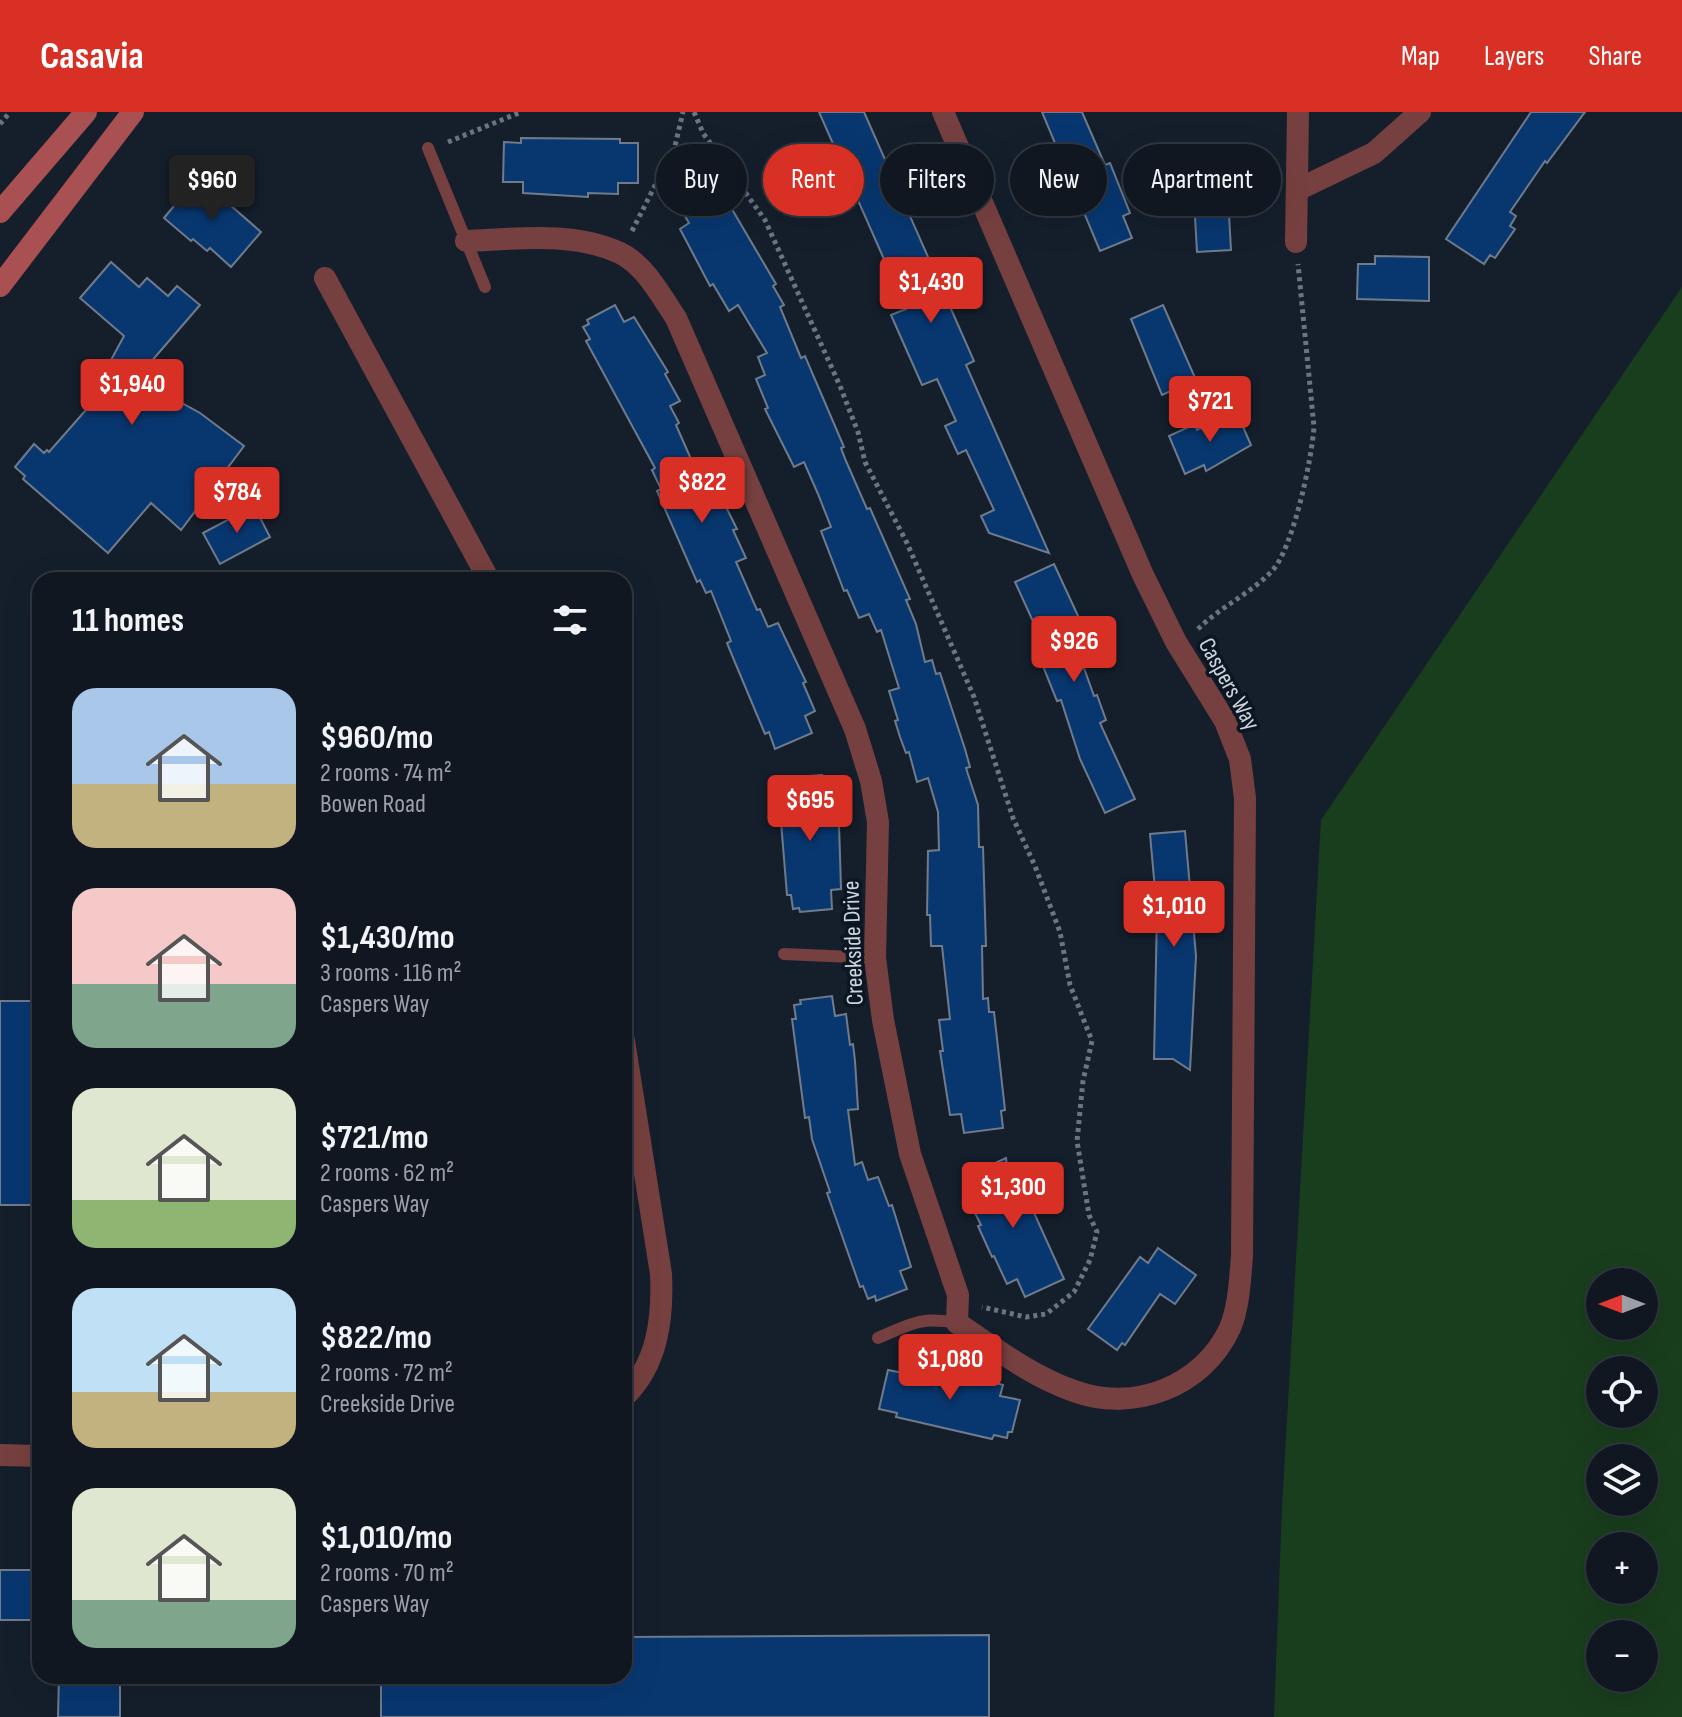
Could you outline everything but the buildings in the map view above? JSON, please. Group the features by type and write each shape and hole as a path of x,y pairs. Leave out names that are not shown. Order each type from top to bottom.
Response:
{"main road":[{"path":"0,212 86,112"},
{"path":"0,286 133,112"}],"street":[{"name":"Caspers Way","path":"943,112 1143,575 1176,642 1225,721 1240,759 1245,798 1242,1256 1230,1327 1214,1355 1200,1369 1154,1395 1119,1401 1076,1392 1036,1375 957,1323"},
{"path":"1296,242 1298,112"},
{"path":"1297,190 1374,153 1420,112"},
{"name":"Creekside Drive","path":"466,241 544,237 584,243 621,254 650,278 676,318 855,729 871,781 878,822 875,958 883,1020 910,1154 958,1295 957,1323"},
{"path":"325,278 485,572"},
{"path":"632,1091 661,1274 662,1302 659,1333 647,1364 632,1389"},
{"path":"0,1455 32,1456"}],"lane":[{"path":"428,148 485,287"},
{"path":"784,954 875,958"},
{"path":"878,1338 932,1318 957,1323"}],"path":[{"path":"0,124 10,112"},
{"path":"463,138 521,112"},
{"path":"621,254 675,146 683,112"},
{"path":"694,112 703,133 765,220 840,386 858,432 865,462 907,543 974,697 1013,818 1060,932 1070,985 1092,1041 1077,1141 1089,1215 1097,1232 1085,1271 1074,1292 1046,1314 1026,1317 1007,1315 982,1307 957,1323"},
{"path":"1195,631 1251,590 1275,567 1289,536 1312,450 1314,427 1296,242"}],"green space":[{"path":"1682,287 1682,1717 1274,1717 1282,1508 1321,820"}]}
